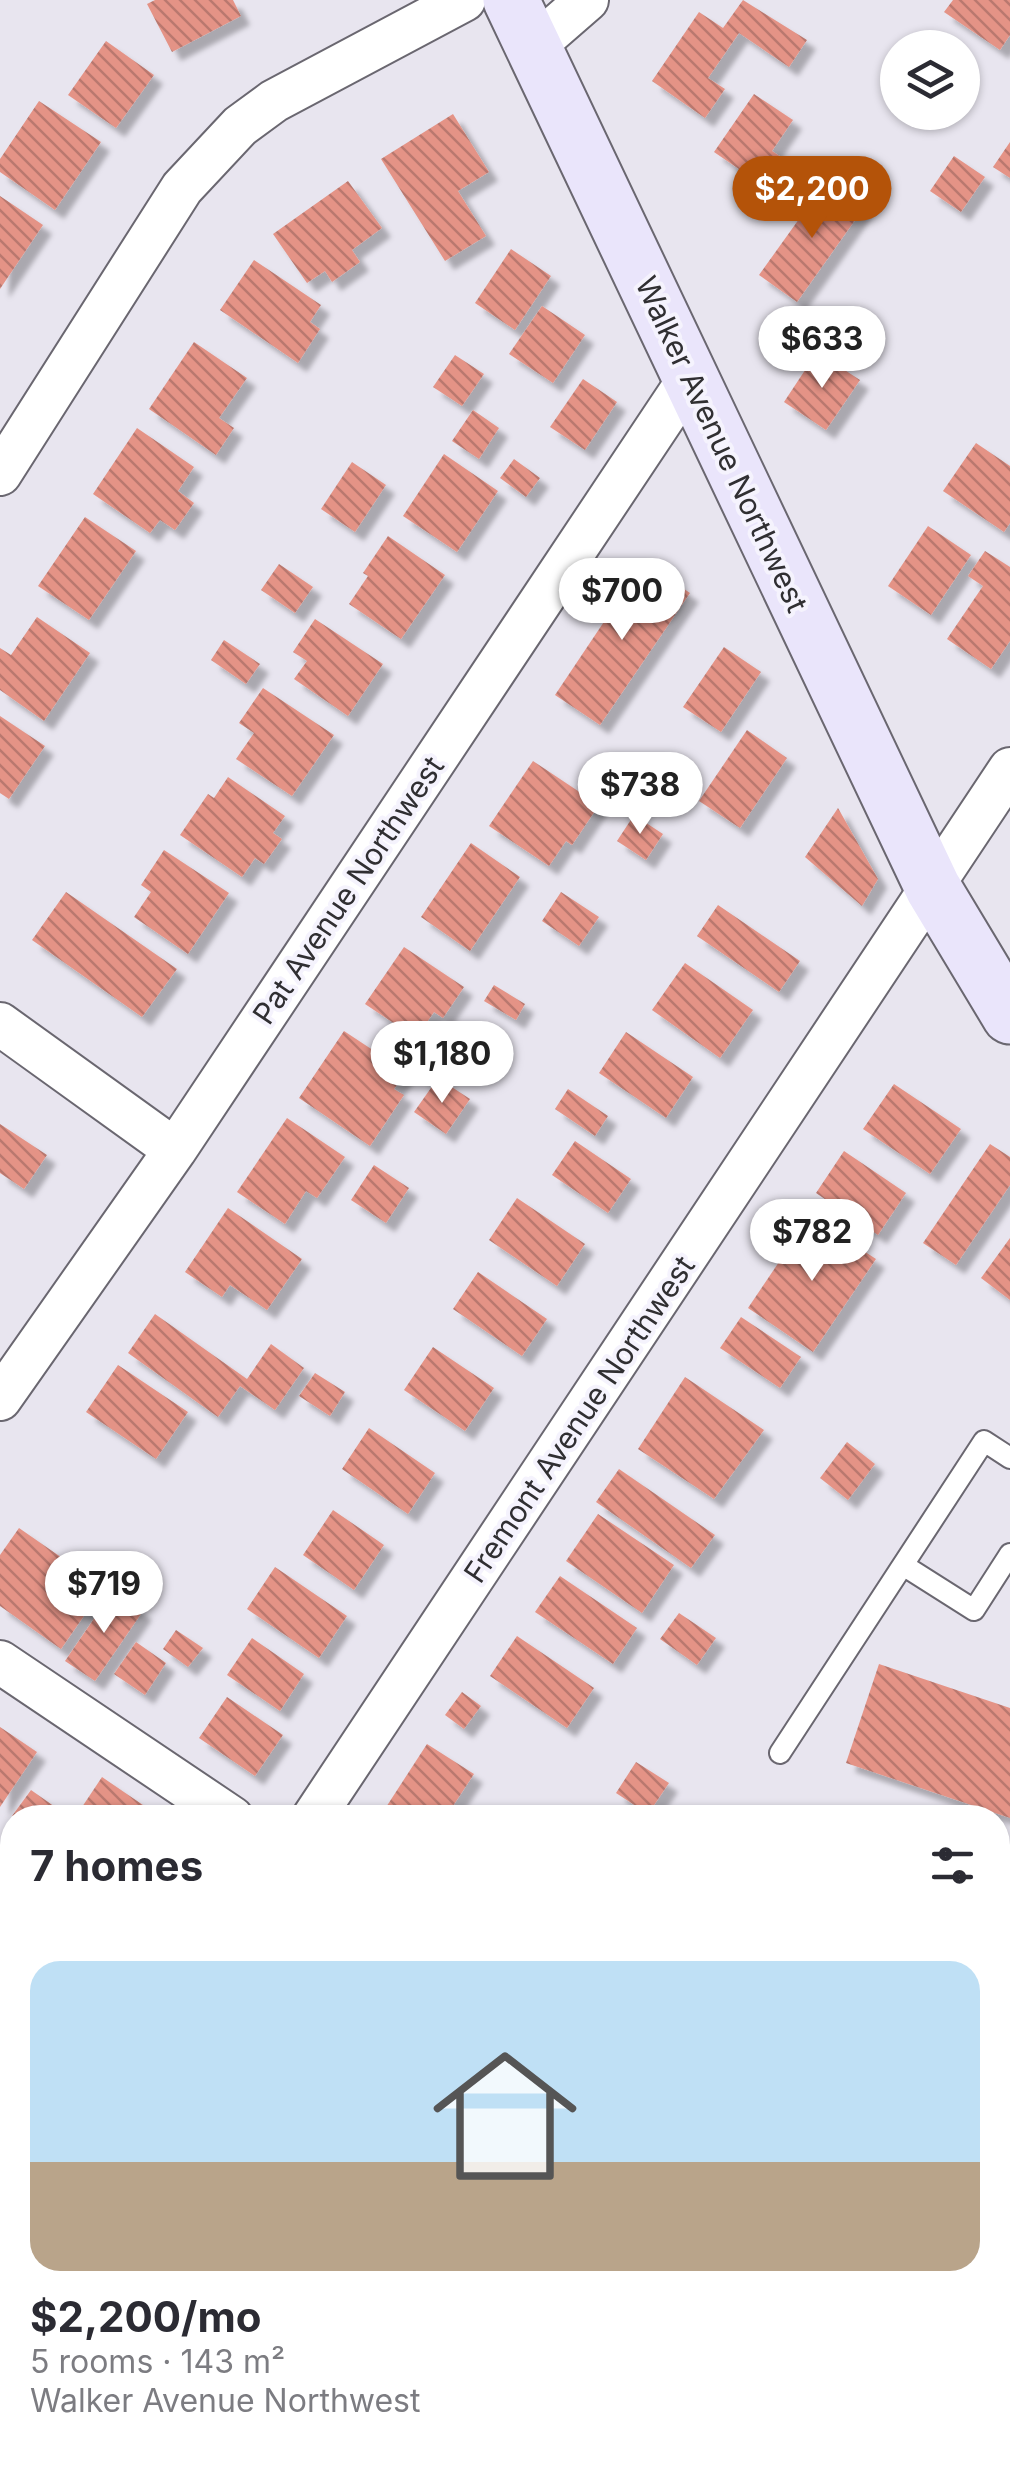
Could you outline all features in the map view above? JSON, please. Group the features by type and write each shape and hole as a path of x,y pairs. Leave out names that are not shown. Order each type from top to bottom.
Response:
{"main road":[{"name":"Walker Avenue Northwest","path":"522,24 933,888 1010,1016"}],"street":[{"path":"0,474 182,188 230,136 274,101 464,0"},
{"path":"522,24 587,0"},
{"name":"Pat Avenue Northwest","path":"0,1400 175,1150 691,376"},
{"name":"Fremont Avenue Northwest","path":"322,1805 1010,768"},
{"path":"0,1024 175,1150"},
{"path":"0,1662 213,1805"}],"lane":[{"path":"780,1753 984,1441 1010,1458"},
{"path":"903,1565 974,1610 1010,1554"}],"building":[{"path":"155,0 233,0 241,16 172,52 147,4"},
{"path":"743,0 807,40 789,67 739,33 708,78 725,89 705,118 652,81 699,12 723,28"},
{"path":"953,0 1010,0 1010,35 1000,50 980,36 980,30 971,30 944,12"},
{"path":"106,41 154,75 116,128 68,95"},
{"path":"754,94 793,120 772,151 796,167 777,195 714,152"},
{"path":"39,101 101,142 55,210 0,172 0,159"},
{"path":"453,114 489,172 458,191 486,236 445,261 381,159"},
{"path":"1010,142 1010,178 993,167"},
{"path":"954,156 985,177 961,212 930,191"},
{"path":"827,180 865,206 797,302 759,275"},
{"path":"348,181 382,228 352,250 360,262 332,282 325,271 307,283 273,234"},
{"path":"0,196 43,225 0,289"},
{"path":"511,249 551,276 515,330 475,303"},
{"path":"254,260 321,305 310,322 320,329 298,363 220,310"},
{"path":"542,306 585,335 553,383 509,354"},
{"path":"194,342 247,378 219,418 234,428 216,455 149,409"},
{"path":"817,352 860,380 826,430 784,402"},
{"path":"455,355 484,374 462,406 433,387"},
{"path":"583,379 617,402 585,450 550,427"},
{"path":"473,410 499,428 479,459 452,441"},
{"path":"137,428 194,467 178,491 194,503 175,530 160,520 150,533 93,494"},
{"path":"976,443 1010,466 1010,523 1004,532 943,491"},
{"path":"444,454 498,491 457,552 403,516"},
{"path":"514,459 540,478 526,497 500,478"},
{"path":"352,462 386,485 355,532 321,509"},
{"path":"85,517 136,551 89,620 38,586"},
{"path":"928,526 971,555 931,615 888,586"},
{"path":"388,536 445,575 401,639 349,604 368,576 363,573"},
{"path":"985,551 1010,567 1010,641 991,669 947,639 983,586 968,576"},
{"path":"644,562 690,593 600,725 555,695"},
{"path":"279,564 313,587 295,613 261,590"},
{"path":"37,617 90,653 44,721 0,690 0,648 11,655"},
{"path":"315,619 383,664 348,716 294,679 307,661 293,652"},
{"path":"224,640 260,664 246,684 211,660"},
{"path":"724,647 761,672 721,732 683,707"},
{"path":"263,688 334,735 292,796 236,759 254,733 239,723"},
{"path":"0,716 45,746 9,799 0,793"},
{"path":"747,730 787,758 740,828 699,801"},
{"path":"533,761 599,805 572,845 566,841 549,866 489,826"},
{"path":"228,777 285,816 273,833 282,839 264,864 255,858 242,877 180,835 208,794 214,798"},
{"path":"838,808 878,879 862,906 805,857"},
{"path":"634,815 663,834 646,860 617,841"},
{"path":"471,843 520,877 470,951 421,917"},
{"path":"164,850 229,893 188,954 134,917 151,892 141,885"},
{"path":"66,892 177,969 142,1017 32,940"},
{"path":"561,892 599,917 579,946 542,921"},
{"path":"718,905 800,961 779,992 697,936"},
{"path":"404,947 464,987 443,1018 434,1012 416,1038 365,1004"},
{"path":"685,963 753,1010 720,1058 652,1010"},
{"path":"494,985 525,1004 516,1020 484,1001"},
{"path":"344,1031 406,1072 394,1089 404,1095 370,1146 299,1098"},
{"path":"626,1032 693,1077 666,1118 599,1073"},
{"path":"438,1078 470,1099 446,1134 414,1112"},
{"path":"894,1084 961,1129 930,1174 863,1129"},
{"path":"568,1089 608,1116 595,1136 555,1109"},
{"path":"287,1118 345,1157 317,1198 306,1191 285,1224 237,1192"},
{"path":"0,1124 47,1155 24,1189 0,1173"},
{"path":"575,1141 631,1179 608,1213 552,1175"},
{"path":"990,1144 1010,1157 1010,1185 956,1265 923,1243"},
{"path":"844,1151 906,1193 878,1235 816,1193"},
{"path":"374,1165 409,1188 386,1223 351,1200"},
{"path":"517,1198 585,1244 557,1286 489,1240"},
{"path":"228,1208 302,1259 267,1310 230,1285 222,1297 185,1272"},
{"path":"810,1216 876,1259 813,1352 748,1308"},
{"path":"1010,1238 1010,1300 981,1278"},
{"path":"478,1272 547,1319 522,1356 453,1309"},
{"path":"155,1314 247,1379 271,1344 304,1368 275,1410 240,1386 218,1417 128,1353"},
{"path":"741,1317 801,1357 780,1388 720,1348"},
{"path":"433,1347 494,1388 465,1431 404,1390"},
{"path":"118,1365 188,1412 156,1459 86,1412"},
{"path":"315,1373 345,1392 330,1416 299,1396"},
{"path":"685,1377 764,1430 714,1499 638,1449"},
{"path":"369,1428 435,1473 408,1514 342,1469"},
{"path":"847,1442 875,1464 848,1500 820,1478"},
{"path":"619,1469 715,1535 691,1568 596,1502"},
{"path":"333,1510 384,1545 354,1590 303,1555"},
{"path":"598,1514 674,1565 642,1613 566,1561"},
{"path":"19,1528 104,1587 61,1649 0,1606 0,1555"},
{"path":"275,1567 347,1616 319,1658 247,1609"},
{"path":"560,1576 637,1628 613,1664 535,1612"},
{"path":"113,1591 143,1611 95,1681 65,1661"},
{"path":"679,1613 716,1638 697,1665 660,1639"},
{"path":"176,1630 203,1648 188,1667 163,1649"},
{"path":"517,1636 594,1688 567,1728 490,1676"},
{"path":"252,1638 304,1674 280,1711 227,1675"},
{"path":"136,1642 166,1663 145,1695 114,1674"},
{"path":"879,1664 1010,1708 1010,1805 971,1805 846,1763"},
{"path":"462,1692 481,1706 464,1729 445,1715"},
{"path":"227,1697 283,1735 255,1776 199,1738"},
{"path":"0,1727 37,1752 0,1805"},
{"path":"427,1744 474,1774 454,1805 387,1805"},
{"path":"636,1762 669,1783 654,1805 634,1805 616,1793"},
{"path":"102,1777 143,1805 83,1805"},
{"path":"31,1790 52,1805 20,1805"}]}
